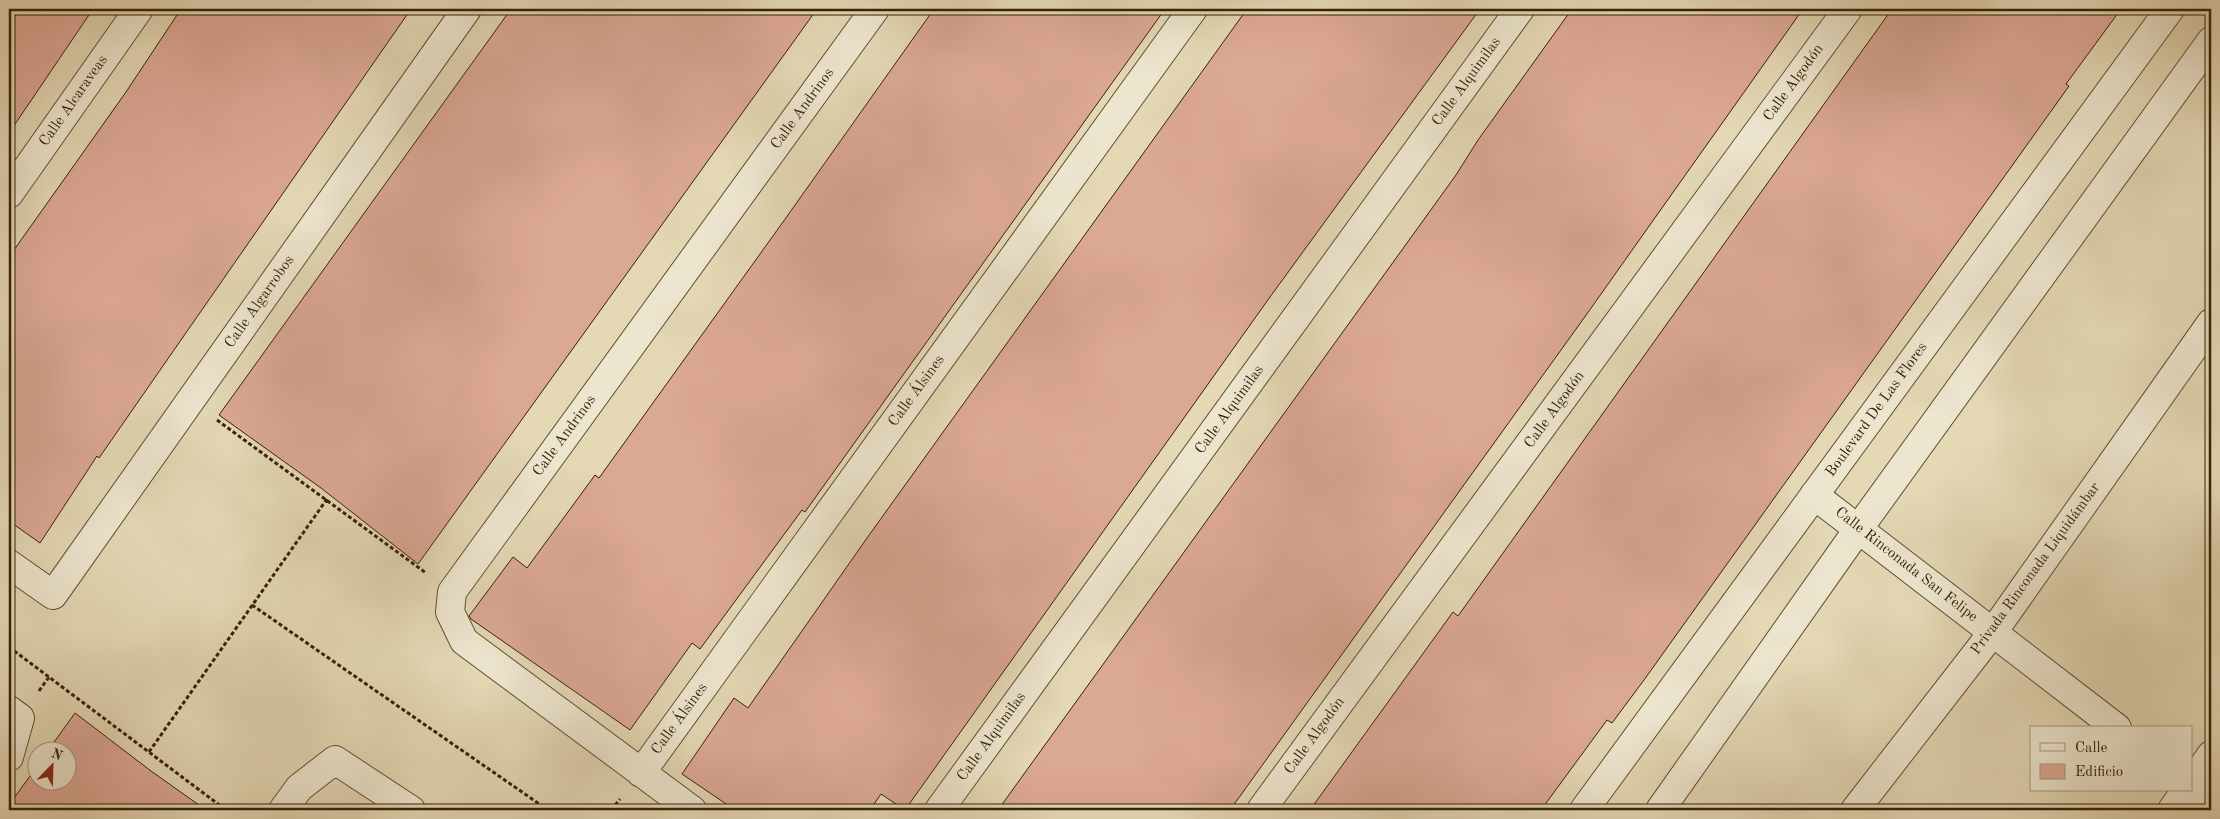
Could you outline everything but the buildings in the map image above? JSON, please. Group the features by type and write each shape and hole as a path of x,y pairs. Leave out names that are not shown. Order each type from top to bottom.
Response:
{"street":[{"name":"Calle Alcaraveas","path":"9,194 139,9"},
{"name":"Calle Algarrobos","path":"9,564 53,595 467,9"},
{"name":"Calle Andrinos","path":"452,592 875,9"},
{"name":"Calle Álsines","path":"641,772 1193,9"},
{"name":"Calle Alquimilas","path":"939,810 1520,9"},
{"name":"Calle Algodón","path":"1261,810 1848,9"},
{"name":"Boulevard De Las Flores","path":"1584,810 2170,9"},
{"path":"1660,810 1859,528 2211,41"},
{"name":"Privada Rinconada Liquidámbar","path":"1855,810 1993,632 2211,322"},
{"name":"Calle Rinconada San Felipe","path":"1814,495 2114,726"},
{"path":"452,592 450,612 464,641 692,810"},
{"path":"9,758 14,714"},
{"path":"2192,784 2211,755"},
{"path":"283,810 299,788 335,760 411,810"},
{"path":"2192,786 2211,801"},
{"path":"2172,810 2185,792"}],"path":[{"path":"190,401 328,499 452,592"},
{"path":"149,752 328,499"},
{"path":"252,605 548,810"},
{"path":"9,647 226,810"}]}
